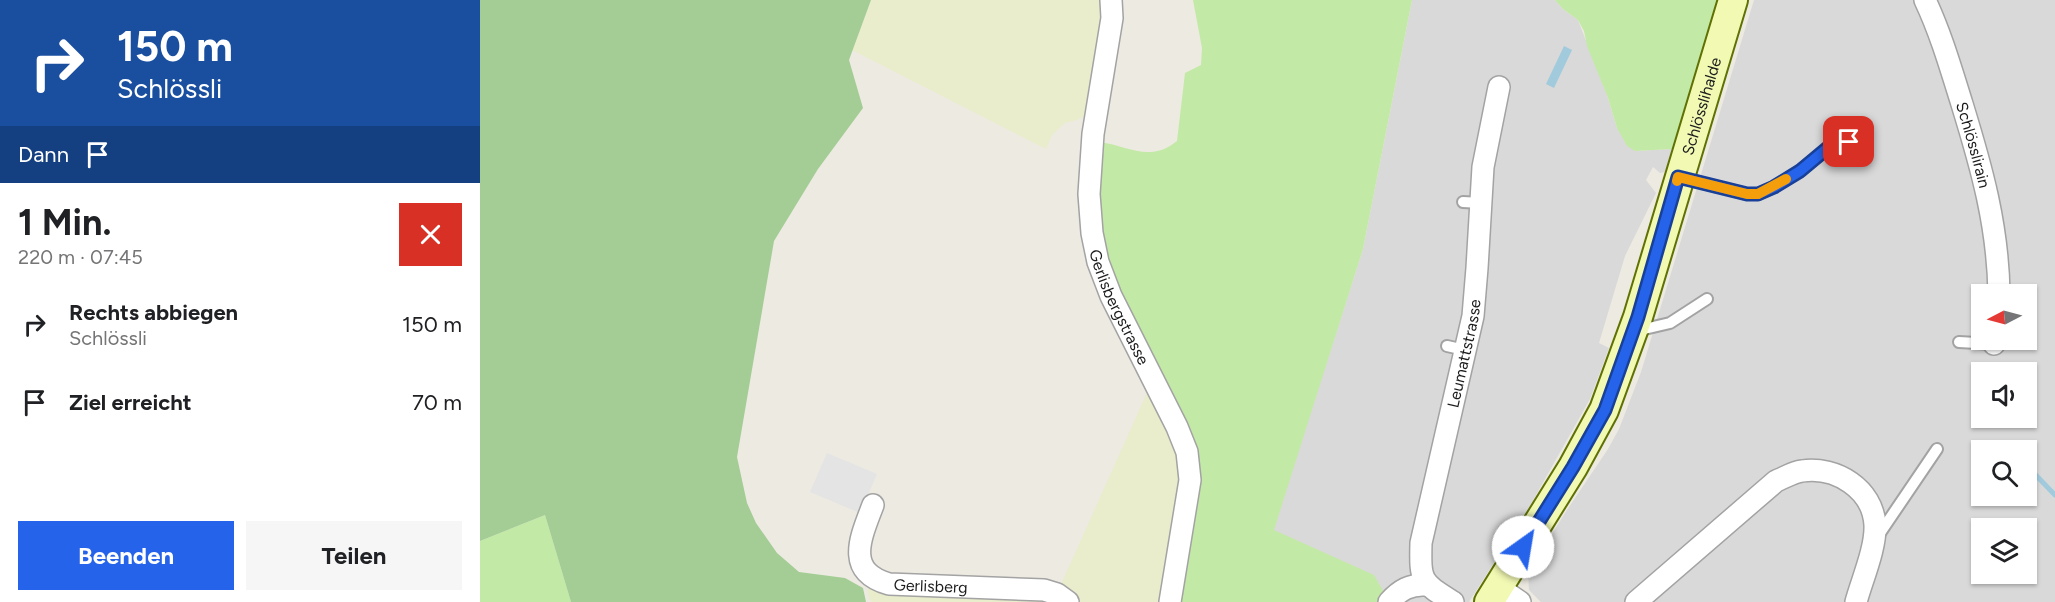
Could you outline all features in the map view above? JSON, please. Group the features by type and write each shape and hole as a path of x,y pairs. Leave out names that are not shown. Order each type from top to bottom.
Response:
{"main road":[{"name":"Schlösslihalde","path":"1502,597 1605,410 1633,332 1733,0"}],"street":[{"name":"Gerlisbergstrasse","path":"1111,0 1112,18 1093,134 1089,204 1098,262 1111,296 1177,427 1187,452 1190,480 1170,602"},
{"name":"Schlösslirain","path":"1925,0 1940,32 1973,140 1992,214 1999,258 2000,284"},
{"name":"Leumattstrasse","path":"1440,596 1421,569 1420,511 1456,348 1476,293 1472,203 1499,87"},
{"path":"1636,602 1776,481 1800,471 1821,470 1842,477 1862,492 1871,507 1875,526 1873,543 1856,602"},
{"name":"Gerlisberg","path":"873,505 860,540 859,557 868,573 880,582 1044,590 1057,594 1068,602"},
{"path":"1389,602 1406,587 1413,585 1440,596"}],"lane":[{"path":"1678,177 1747,194 1758,194 1800,171 1830,146 1849,142"},
{"path":"1633,332 1670,323 1707,299"},
{"path":"1959,342 1971,342"},
{"path":"1873,543 1936,449"}],"shaded area":[{"path":"1412,0 1555,0 1578,20 1617,128 1635,151 1672,149 1665,172 1660,173 1653,167 1646,180 1656,193 1625,256 1599,343 1609,348 1590,399 1527,511 1469,602 1396,602 1273,530 1363,249"},
{"path":"1754,0 2055,0 2055,602 1541,602 1529,590 1528,573 1619,429 1641,372"},
{"path":"827,453 877,474 860,513 810,492"}],"green space":[{"path":"480,0 871,0 849,60 863,108 818,169 774,241 737,457 747,503 756,523 777,553 799,572 845,578 863,588 866,602 571,602 545,515 480,541"},
{"path":"871,0 1105,0 1092,112 1065,123 1052,135 1046,149 852,50"},
{"path":"1193,0 1412,0 1363,249 1274,530 1374,575 1385,594 1379,602 1178,602 1197,484 1110,274 1095,214 1100,142 1148,152 1167,148 1177,141 1185,73 1201,65 1202,48"},
{"path":"1555,0 1718,0 1672,149 1635,151 1627,146 1617,128 1608,98 1587,46 1584,31 1578,20"},
{"path":"1150,386 1182,459 1166,602 1076,602 1059,589"},
{"path":"545,515 571,602 480,602 480,541"},
{"path":"868,583 1032,595 1059,602 871,602"}],"water":[{"path":"1564,46 1572,50 1554,88 1546,84"}],"waterway":[{"path":"2037,476 2055,495"}],"slow traffic":[{"path":"1677,181 1678,177 1747,194 1758,194 1786,179"}],"route":[{"path":"1523,547 1573,467 1605,410 1638,317 1678,177 1747,194 1758,194 1800,171 1830,146 1849,142"}]}
